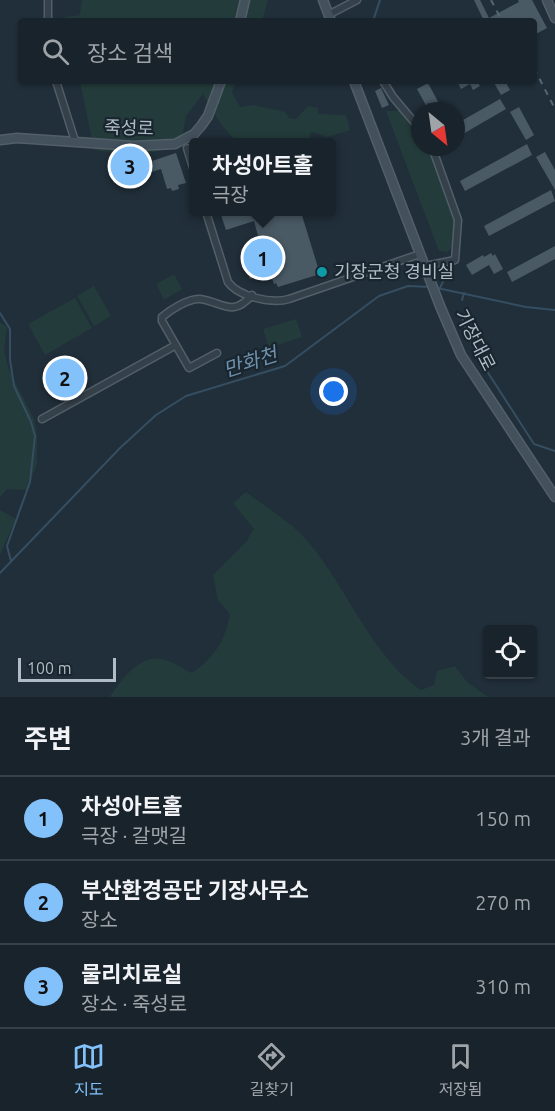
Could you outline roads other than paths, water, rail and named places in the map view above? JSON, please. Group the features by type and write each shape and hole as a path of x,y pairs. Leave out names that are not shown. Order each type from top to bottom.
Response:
{"main road":[{"path":"241,18 245,0"},
{"path":"323,0 329,18"},
{"path":"547,0 555,18"},
{"name":"죽성로","path":"0,140 17,138 134,146 175,144 194,134 201,126 208,116 220,84"},
{"name":"기장대로","path":"357,84 437,299 466,363 555,496"}],"street":[{"path":"48,0 48,18"},
{"path":"329,18 357,0"},
{"path":"57,84 75,141"},
{"path":"385,84 393,98 411,119"},
{"path":"187,148 189,155"},
{"path":"425,268 455,260 458,223 435,156"},
{"path":"207,216 228,282 233,288 252,296 277,302 420,254"},
{"path":"217,353 189,368 162,321 165,315 196,299 234,307 242,305 252,296"},
{"path":"42,419 176,345"}],"waterway":[{"path":"374,18 380,0"},
{"path":"440,288 447,273"},
{"name":"만화천","path":"0,573 120,448 156,415 186,396 285,366 379,296 408,286 431,287"},
{"name":"만화천","path":"437,288 526,307 555,310"},
{"name":"만화천","path":"462,300 464,293"},
{"path":"0,313 10,329 10,360 14,386 35,436 30,482 7,546 11,561"},
{"path":"461,314 469,338 483,365 534,444 555,451"}],"railway":[{"path":"491,0 500,18"},
{"path":"537,74 555,109"}],"place":[{"name":"물리치료실","path":"130,166"},
{"name":"차성아트홀","path":"263,258"},
{"name":"기장군청 경비실","path":"322,272"},
{"name":"부산환경공단 기장사무소","path":"65,378"}]}
